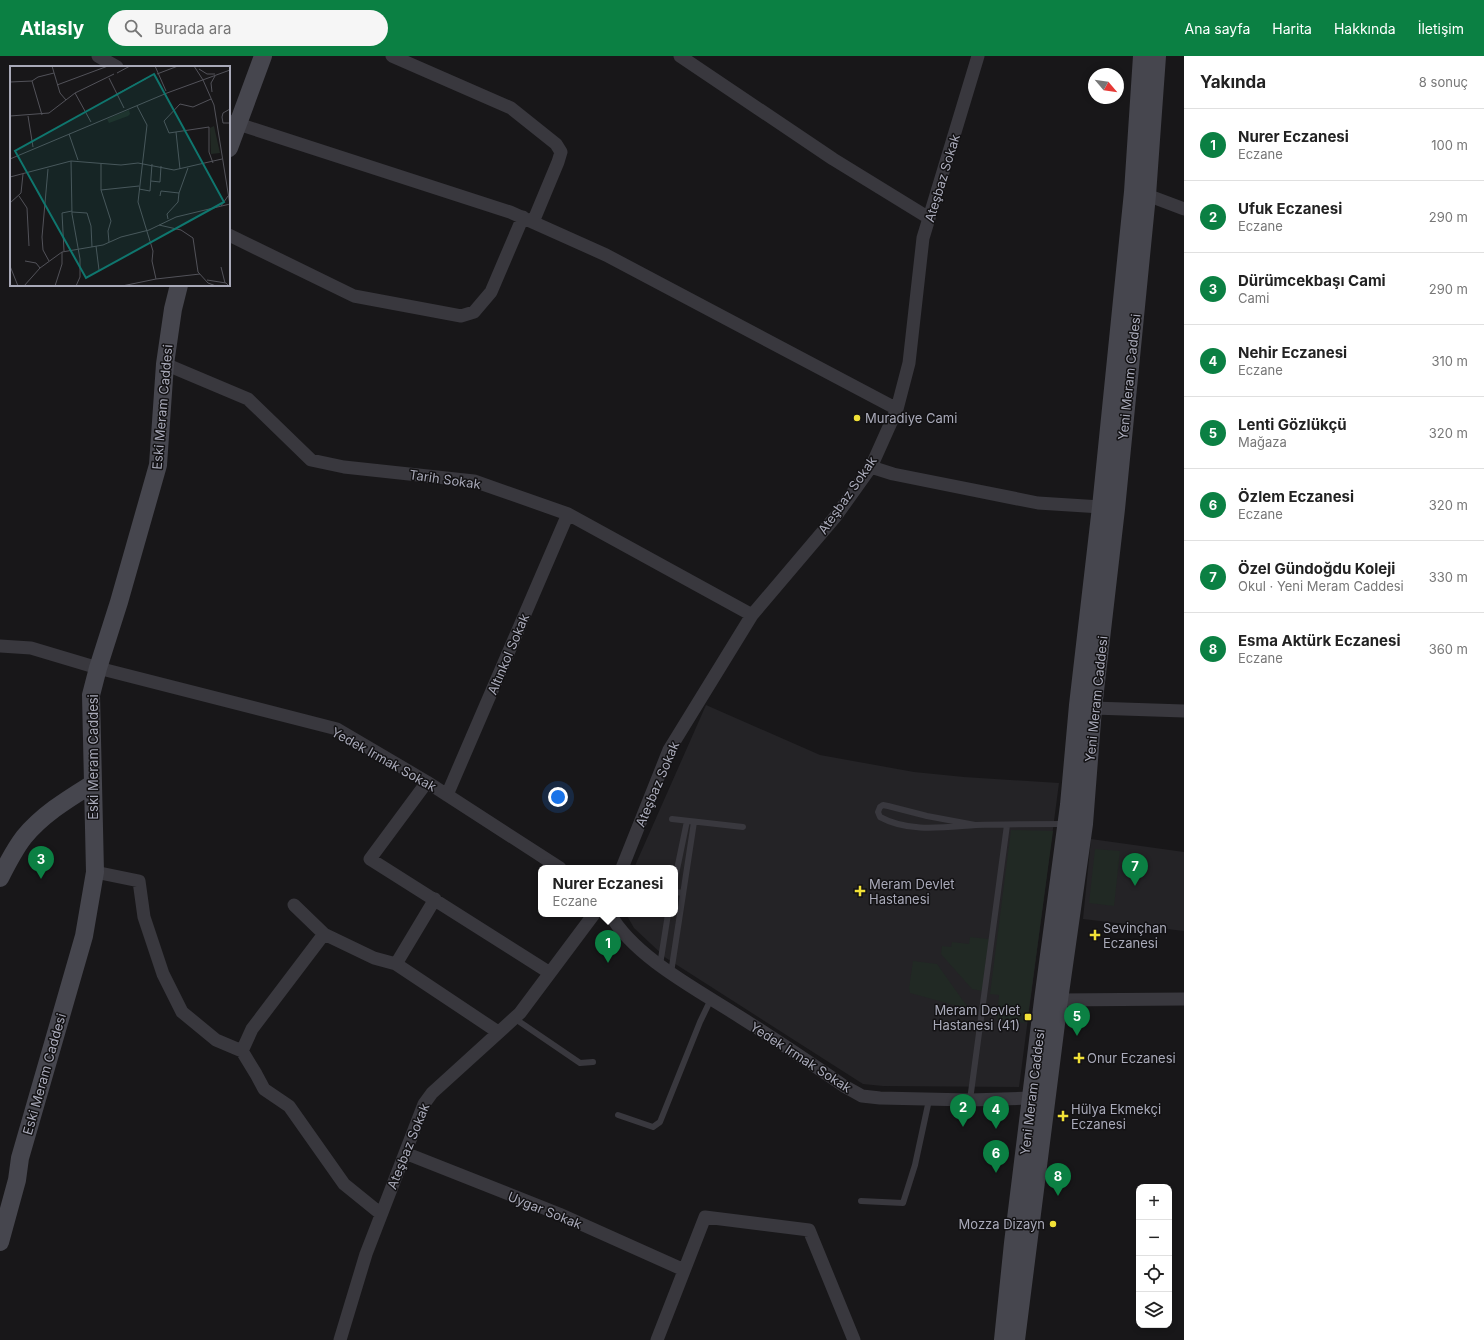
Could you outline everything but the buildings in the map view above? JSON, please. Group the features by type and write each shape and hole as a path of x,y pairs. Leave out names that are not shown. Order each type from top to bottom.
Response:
{"main road":[{"path":"230,143 234,123 263,56"},
{"name":"Yeni Meram Caddesi","path":"1016,1340 1059,1000 1075,824 1069,805 1078,705 1101,507 1133,192 1142,56"},
{"name":"Yeni Meram Caddesi","path":"1003,1340 1013,1243 1031,1098 1094,708 1116,509 1147,196 1157,56"},
{"name":"Eski Meram Caddesi","path":"0,1242 15,1187 20,1158 84,936 95,872 92,784 92,695 98,668 119,602 158,465 165,364 173,309 179,286"},
{"path":"0,878 24,838 40,820 58,805 92,784"},
{"name":"Eski Meram Caddesi","path":"0,1202 9,1178 20,1158"}],"street":[{"path":"98,56 115,66"},
{"path":"230,235 354,296 461,316 474,312 491,292 558,162 560,152 556,144 511,108 392,56"},
{"path":"680,56 833,159 930,218"},
{"name":"Ateşbaz Sokak","path":"623,865 669,750 752,615 836,516 870,466 898,409 909,363 924,238 978,56"},
{"path":"234,123 510,212 606,255 898,409"},
{"path":"1147,196 1184,209"},
{"name":"Tarih Sokak","path":"165,364 248,399 312,460 344,467 474,481 568,514 752,615"},
{"path":"870,466 892,474 1038,503 1101,507"},
{"name":"Altınkol Sokak","path":"447,795 568,514"},
{"name":"Yedek Irmak Sokak","path":"0,646 31,648 98,668 337,729 427,782 555,865"},
{"path":"1094,708 1184,711"},
{"path":"427,782 370,859 550,973"},
{"path":"95,872 139,882 144,917 163,974 182,1012 216,1040 242,1051 264,1089 289,1106 344,1184 381,1214"},
{"path":"396,964 435,900"},
{"path":"294,905 324,934 374,958 396,964 498,1032"},
{"name":"Ateşbaz Sokak","path":"340,1340 366,1254 424,1104 432,1092 520,1013 592,917"},
{"name":"Yedek Irmak Sokak","path":"612,917 620,930 630,941 671,973 844,1086 862,1096 929,1100 1031,1098"},
{"path":"242,1051 252,1029 324,934"},
{"path":"1059,1000 1184,999"},
{"name":"Uygar Sokak","path":"405,1153 559,1214 684,1270"},
{"path":"657,1340 705,1217 809,1230 854,1340"}],"lane":[{"path":"975,825 927,816 883,805 880,807 878,812 880,817 884,819 902,824 923,827 953,828 975,825 1075,824"},
{"path":"672,819 743,827"},
{"path":"678,868 691,821"},
{"path":"671,973 684,893 691,821"},
{"path":"970,1100 1007,825"},
{"path":"678,892 684,893"},
{"path":"660,965 668,917"},
{"path":"618,1115 653,1127 660,1122 711,999"},
{"path":"514,1018 580,1063 593,1062"},
{"path":"861,1201 903,1203 915,1165 929,1100"}],"shaded area":[{"name":"Meram Devlet Hastanesi","path":"706,705 820,755 914,772 964,777 1059,783 1019,1087 883,1086 863,1084 666,958 634,928 628,917 678,917 678,865 635,865"},
{"path":"1011,830 1053,831 1027,1023 997,1020 999,995 990,994"},
{"path":"1091,839 1184,852 1184,931 1083,919"},
{"path":"1095,849 1120,851 1114,906 1089,903"},
{"path":"970,937 989,939 982,991 972,989 941,954 942,946 951,947 952,942 969,944"},
{"path":"913,961 937,964 969,1009 910,993 909,988"}],"place":[{"name":"Muradiye Cami","path":"857,418"},
{"name":"Dürümcekbaşı Cami","path":"41,879"},
{"name":"Özel Gündoğdu Koleji","path":"1135,886"},
{"name":"Meram Devlet Hastanesi","path":"860,891"},
{"name":"Sevinçhan Eczanesi","path":"1095,935"},
{"name":"Nurer Eczanesi","path":"608,963"},
{"name":"Meram Devlet Hastanesi (41)","path":"1028,1017"},
{"name":"Lenti Gözlükçü","path":"1077,1036"},
{"name":"Onur Eczanesi","path":"1079,1058"},
{"name":"Hülya Ekmekçi Eczanesi","path":"1063,1116"},
{"name":"Ufuk Eczanesi","path":"963,1127"},
{"name":"Nehir Eczanesi","path":"996,1129"},
{"name":"Özlem Eczanesi","path":"996,1173"},
{"name":"Esma Aktürk Eczanesi","path":"1058,1196"},
{"name":"Mozza Dizayn","path":"1053,1224"}]}
